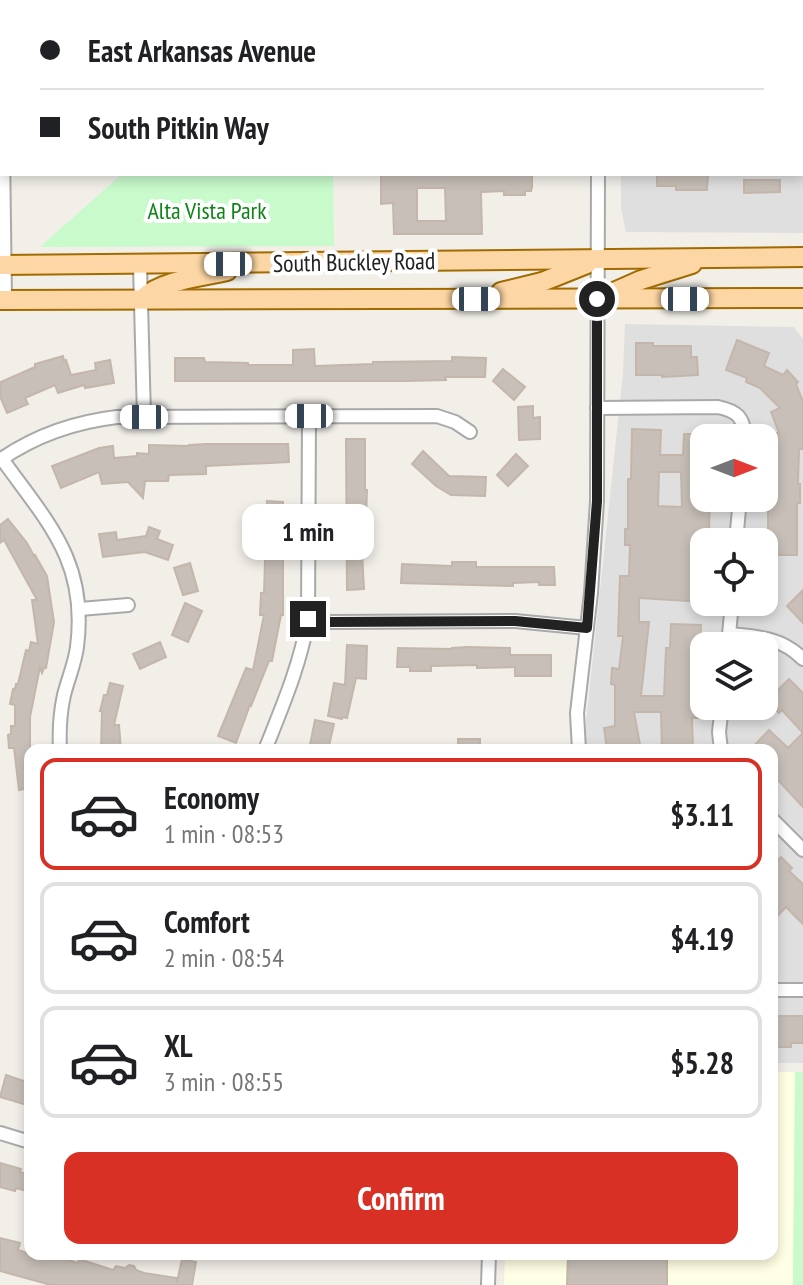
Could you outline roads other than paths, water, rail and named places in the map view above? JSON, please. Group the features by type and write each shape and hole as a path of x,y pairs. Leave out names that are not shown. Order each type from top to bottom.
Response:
{"main road":[{"name":"South Buckley Road","path":"1,266 803,257"},
{"path":"597,299 641,280 709,258"},
{"path":"476,299 542,282 598,259"},
{"path":"141,300 164,285 257,264"},
{"name":"South Buckley Road","path":"2,300 803,298"}],"street":[{"path":"2,176 2,300"},
{"path":"579,744 577,713 597,501 598,176"},
{"path":"140,265 144,417"},
{"path":"597,408 718,407 731,410 743,424"},
{"path":"267,744 296,673 308,619 309,416"},
{"path":"60,744 64,694 77,650 80,609 73,571 57,534 1,460 53,431 117,417 437,416 455,422 470,432"},
{"path":"80,609 128,605"},
{"path":"308,619 331,622 515,621 587,628"},
{"path":"778,642 803,659"},
{"path":"720,720 720,744"},
{"path":"778,825 803,850"},
{"path":"778,990 803,990"},
{"path":"0,1133 24,1140"},
{"path":"488,1285 489,1260"}],"park label":[{"name":"Alta Vista Park","path":"207,210"}]}
